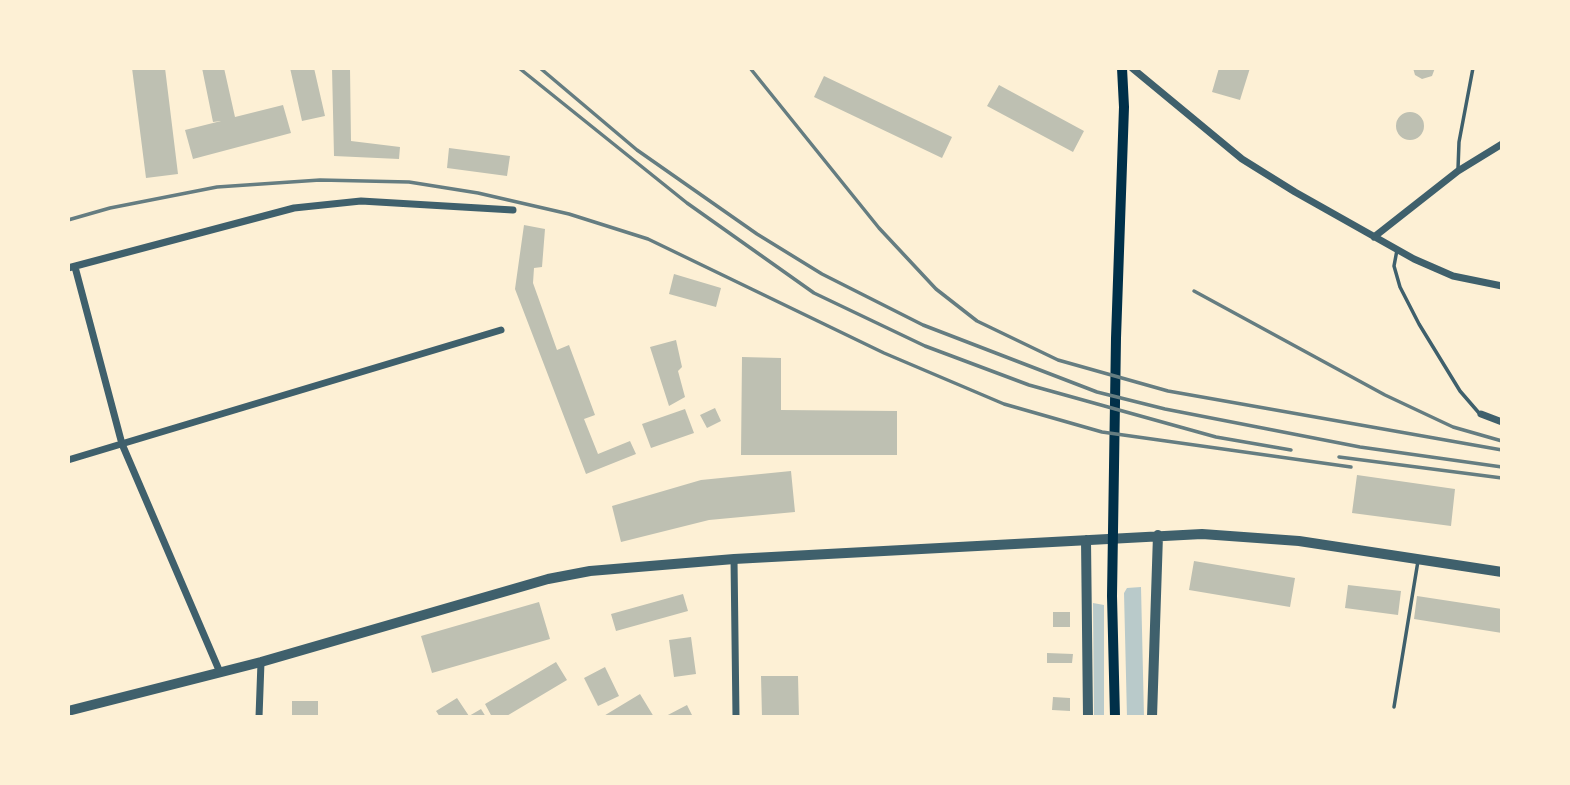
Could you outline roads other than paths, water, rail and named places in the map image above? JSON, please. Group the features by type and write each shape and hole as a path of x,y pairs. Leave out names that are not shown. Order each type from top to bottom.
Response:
{"main road":[{"path":"1115,717 1112,596 1116,338 1124,107 1122,68"}],"street":[{"path":"1132,68 1242,159 1374,237 1453,276 1502,286"},
{"path":"1374,237 1458,171 1502,144"},
{"path":"219,670 122,444 72,268 295,208 361,201 513,210"},
{"path":"68,460 501,330"},
{"path":"1481,414 1502,422"},
{"path":"68,711 219,670 261,662 548,579 590,570 734,559 1158,535 1234,536 1299,541 1502,572"},
{"path":"1152,717 1158,535"},
{"path":"1086,540 1088,717"},
{"path":"734,559 736,717"},
{"path":"259,717 261,662"}],"lane":[{"path":"1458,171 1459,142 1473,68"},
{"path":"1397,250 1394,266 1400,287 1460,391 1481,414"},
{"path":"1394,707 1419,559"}],"railway":[{"path":"519,68 687,203 814,293 925,346 1029,385 1216,437 1291,450"},
{"path":"540,68 637,150 757,234 822,274 923,325 1097,392 1165,409 1360,447 1502,467"},
{"path":"750,68 879,228 936,289 977,321 1058,360 1168,391 1502,450"},
{"path":"68,220 110,208 217,187 320,180 409,182 478,193 569,214 648,239 884,353 1004,404 1102,432 1351,467"},
{"path":"1194,291 1385,395 1453,427 1502,441"},
{"path":"1339,457 1502,478"}]}
